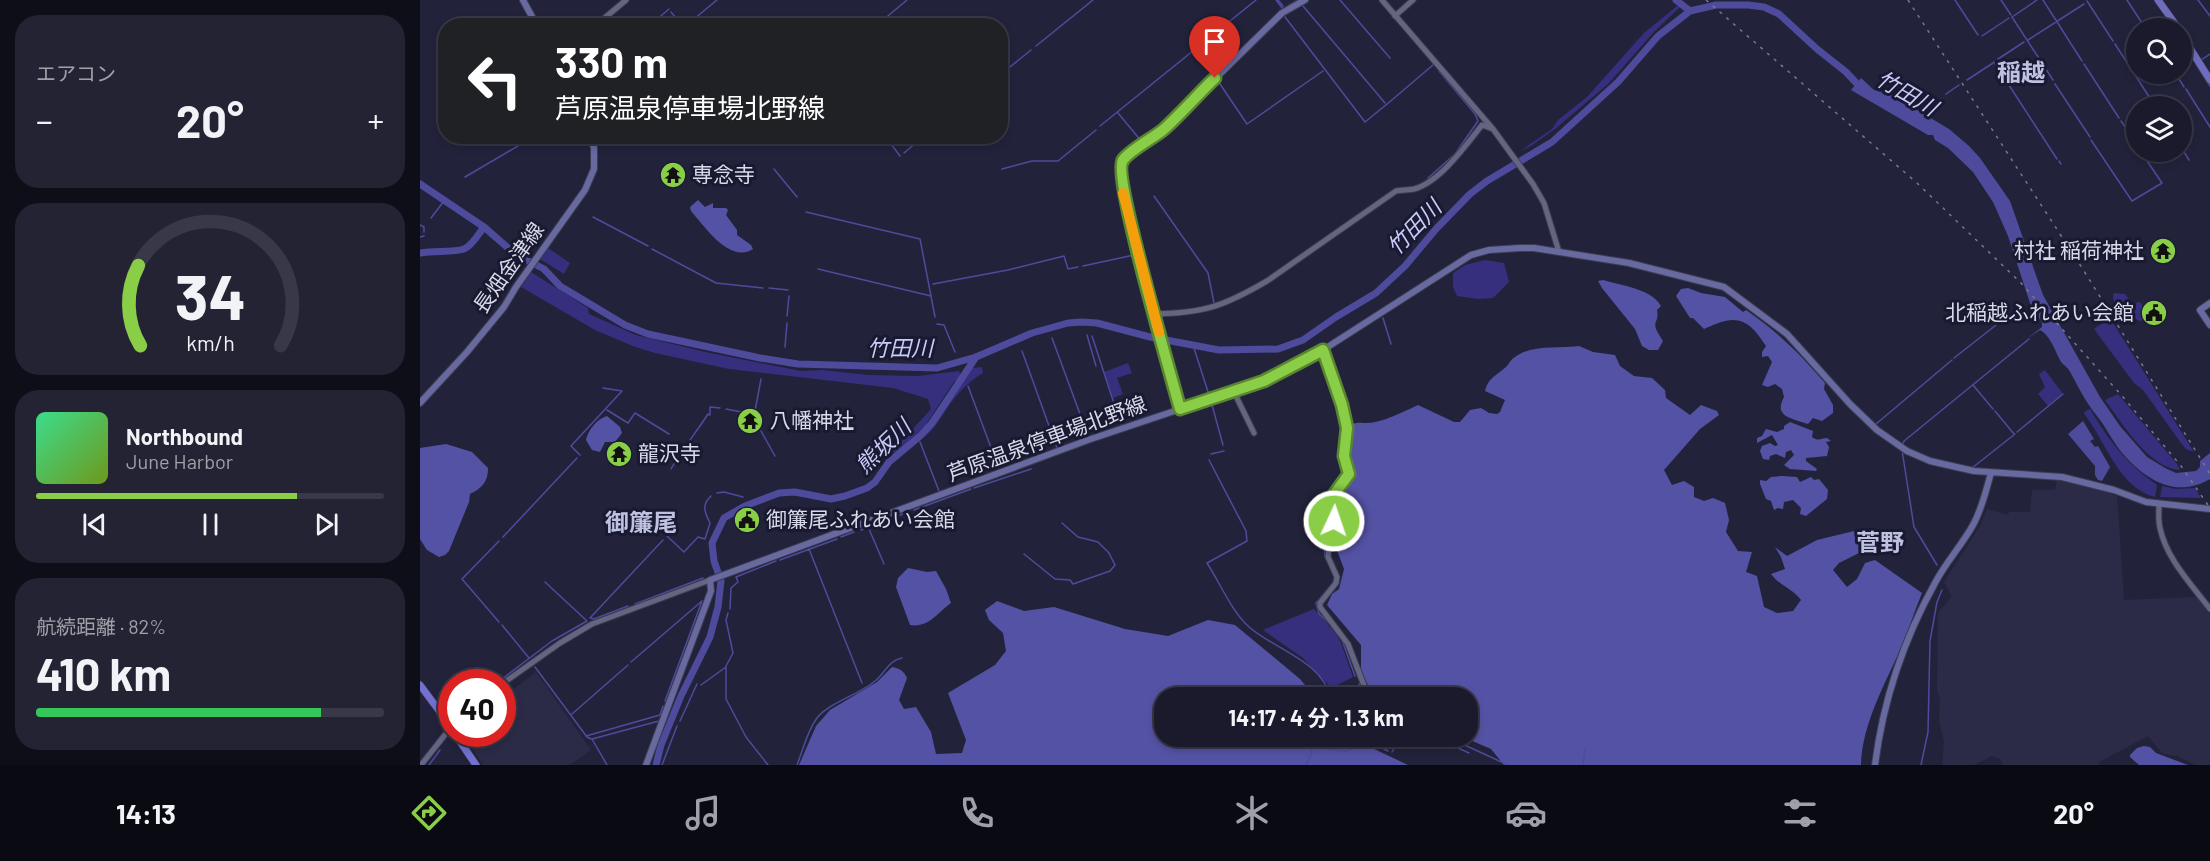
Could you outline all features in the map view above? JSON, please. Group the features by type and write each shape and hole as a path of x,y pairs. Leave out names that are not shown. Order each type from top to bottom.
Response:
{"highway":[{"path":"420,685 438,710"},
{"path":"464,747 476,765"}],"main road":[{"path":"523,0 533,18"},
{"path":"1180,409 1124,198 1120,167 1122,161 1162,130 1282,13 1305,0"},
{"path":"2158,0 2171,18"},
{"path":"2192,51 2210,80"},
{"name":"長畑金津線","path":"420,403 504,307 591,179 595,156 592,144"},
{"name":"芦原温泉停車場北野線","path":"710,580 1088,440 1264,381 1323,350 1471,255 1488,250 1527,248 1629,263 1724,287 1787,334 1850,404 1892,442 1906,451 1940,464 1960,470 2062,477 2087,482 2146,502 2210,509"},
{"path":"2201,312 2210,303"},
{"path":"2201,312 2210,310"},
{"path":"2201,312 2210,325"},
{"path":"1875,765 1879,730 1886,703 1905,650 1936,581 1977,516 1990,473"},
{"path":"646,765 711,591 710,580"}],"street":[{"path":"605,18 626,0"},
{"path":"1382,0 1493,129 1533,184 1544,203 1559,252"},
{"path":"1395,16 1413,0"},
{"path":"1155,317 1213,308 1248,292 1395,191 1414,189 1424,184 1458,156 1482,125 1493,129"},
{"path":"1323,350 1342,405 1347,428 1344,456 1349,474 1330,500 1334,521 1328,556 1337,577 1336,583 1320,603 1320,608 1348,645 1365,687"},
{"path":"1233,392 1254,433"},
{"path":"2159,504 2159,526 2173,559 2210,609"},
{"path":"516,674 592,624 710,580"},
{"path":"421,765 438,745"}],"shaded area":[{"path":"1677,6 1680,7 1654,32 1608,84 1555,129 1520,151 1552,129 1558,120 1587,97 1644,33"},
{"path":"1861,78 1874,90 1892,95 1949,129 1980,158 2010,201 2043,295 2100,397 2120,426 2147,457 2176,473 2196,471 2200,467 2200,461 2210,453 2210,479 2185,487 2162,484 2142,472 2123,454 2089,406 2047,336 2040,330 2028,338 2042,327 2042,323 2030,303 2008,236 1993,202 1973,172 1948,148 1935,140 1933,135 1928,135 1851,90"},
{"path":"698,200 705,207 713,203 713,208 726,208 728,210 726,215 737,230 737,235 753,249 736,252 719,242 691,211 690,207"},
{"path":"548,248 570,263 564,274 540,259"},
{"path":"1485,260 1504,263 1509,282 1493,298 1478,299 1457,296 1453,287 1453,273 1465,265"},
{"path":"531,272 588,308 589,314 636,335 705,352 801,371 823,370 868,375 918,376 959,371 961,376 953,383 925,426 899,450 890,454 931,409 928,399 893,388 729,369 635,347 595,330 521,287"},
{"path":"1603,280 1643,291 1661,306 1657,310 1655,326 1663,341 1658,350 1649,350 1642,346 1635,329 1598,281"},
{"path":"1688,288 1725,297 1743,312 1746,310 1779,335 1825,383 1824,389 1833,405 1833,413 1822,421 1813,418 1808,424 1786,416 1781,409 1784,397 1782,389 1775,384 1768,387 1762,385 1772,362 1768,356 1762,357 1766,346 1757,334 1748,325 1736,320 1724,321 1704,329 1693,318 1690,318 1676,296 1681,289"},
{"path":"2115,293 2125,294 2132,303 2140,302 2145,319 2140,321 2129,316 2123,307 2114,304 2113,295"},
{"path":"2110,318 2194,452 2186,449 2181,443 2143,390 2134,383 2094,329"},
{"path":"1579,346 1593,352 1615,355 1620,366 1634,376 1652,378 1665,390 1666,398 1690,415 1701,405 1717,411 1719,415 1700,429 1664,470 1672,485 1684,481 1694,487 1694,497 1704,501 1713,498 1725,503 1729,520 1726,532 1738,551 1752,552 1746,572 1757,576 1764,607 1777,613 1793,611 1801,600 1771,574 1785,569 1775,547 1787,556 1817,540 1854,531 1861,546 1859,553 1839,563 1833,570 1847,587 1857,579 1865,563 1875,560 1922,593 1865,735 1861,765 1504,765 1491,749 1478,743 1478,687 1369,687 1361,670 1361,645 1327,605 1332,594 1339,589 1344,569 1335,545 1342,499 1351,473 1352,424 1379,421 1418,405 1454,422 1460,422 1470,410 1481,408 1489,413 1497,414 1505,400 1485,391 1490,380 1514,358 1537,349"},
{"path":"1128,363 1132,373 1117,378 1123,394 1113,398 1104,372"},
{"path":"982,367 983,373 960,392 934,427 920,440 938,418 969,371 972,368"},
{"path":"2045,370 2063,394 2048,406 2038,394 2045,387 2039,374"},
{"path":"2118,394 2180,470 2169,468 2158,462 2128,432 2105,400"},
{"path":"2090,409 2119,451 2157,485 2155,497 2132,484 2114,463 2085,415 2084,412"},
{"path":"607,416 620,427 622,433 615,442 605,442 600,452 592,450 586,440 589,432 596,422"},
{"path":"2083,421 2094,439 2090,441 2095,447 2098,446 2110,467 2102,481 2098,480 2095,475 2095,466 2068,434"},
{"path":"1790,422 1813,431 1812,437 1818,440 1827,438 1831,441 1826,442 1829,447 1827,456 1806,458 1806,461 1817,469 1816,471 1790,469 1784,465 1794,455 1791,450 1786,452 1785,458 1776,454 1770,456 1769,460 1763,459 1760,451 1762,446 1770,443 1778,445 1772,435 1757,443 1757,438 1762,436 1766,429 1777,432 1784,429 1784,426"},
{"path":"446,444 472,452 488,468 488,473 484,484 470,494 469,502 449,551 439,557 427,550 420,539 420,448"},
{"path":"1771,477 1797,477 1800,482 1811,477 1814,480 1819,479 1828,490 1827,499 1806,516 1800,514 1801,508 1793,500 1784,502 1783,509 1774,510 1771,501 1766,499 1760,480 1766,481"},
{"path":"2057,479 2086,485 2117,496 2124,600 2197,597 2210,614 2210,765 2195,765 2177,756 2163,754 2148,736 2099,762 2100,765 2003,765 2000,759 1992,756 1974,765 1942,765 1944,741 1939,721 1940,697 1937,691 1938,613 1952,596 1944,582 1980,526 1987,509 2008,515 2009,512 2030,512 2032,490 2055,490"},
{"path":"2162,486 2176,489 2195,488 2201,498 2160,497"},
{"path":"908,568 927,572 936,571 951,603 928,622 922,624 910,625 896,587 898,578"},
{"path":"997,601 1024,611 1054,607 1125,629 1168,636 1208,620 1235,625 1307,687 1154,687 1154,747 1370,747 1408,765 799,765 816,726 830,710 877,682 892,667 901,670 907,678 899,700 904,709 916,707 931,732 936,754 962,753 966,740 948,693 995,665 1006,651 1003,633 989,620 985,610"},
{"path":"1314,609 1336,633 1353,677 1330,687 1303,658 1263,630"},
{"path":"536,672 591,750 570,765 483,765 471,747 516,747 516,687"},
{"path":"2144,746 2188,765 2139,765 2130,755 2137,748"}],"waterway":[{"path":"695,18 717,0"},
{"path":"886,18 907,0"},
{"path":"1036,46 1093,0"},
{"path":"1100,126 1256,0"},
{"path":"1276,0 1283,9 1298,0"},
{"path":"1278,0 1283,6"},
{"path":"1340,0 1390,58"},
{"path":"1676,0 1690,11"},
{"path":"1955,0 1978,35"},
{"path":"2001,0 2011,15"},
{"path":"2037,0 2012,17 2053,80"},
{"path":"2043,0 2082,61"},
{"path":"2127,0 2139,18"},
{"path":"2198,0 2210,16"},
{"path":"2087,1 2113,41"},
{"path":"2028,40 2084,4"},
{"name":"竹田川","path":"420,184 484,227 515,254 544,269 560,286 625,325 648,334 760,358 798,364 937,368 976,357 1032,333 1068,323 1082,322 1097,323 1150,337 1219,350 1278,349 1303,340 1376,293 1405,266 1470,194 1487,181 1552,142 1618,82 1658,36 1690,11 1716,5 1764,7 1779,14 1846,72 1863,90"},
{"path":"1303,6 1385,103"},
{"path":"658,18 669,9"},
{"path":"671,12 676,18"},
{"path":"1285,17 1365,122 1387,104"},
{"path":"1982,36 2009,18"},
{"path":"1998,59 2024,42"},
{"path":"2115,44 2149,96"},
{"path":"1008,69 1031,50"},
{"path":"1194,51 1214,75"},
{"path":"2201,60 2210,54"},
{"path":"2192,58 2210,86"},
{"path":"1994,62 2057,159"},
{"path":"1967,80 1993,63"},
{"path":"2084,64 2119,118"},
{"path":"1386,105 1433,65"},
{"path":"1218,81 1247,124 1323,71"},
{"path":"1428,178 1455,154 1478,121 1475,114 1439,71"},
{"path":"2055,84 2090,137"},
{"path":"1946,94 1959,85"},
{"path":"2186,89 2210,127"},
{"path":"1925,115 1927,110 1941,99"},
{"path":"1118,113 1142,142"},
{"path":"2121,121 2126,128"},
{"path":"1002,169 1032,161 1058,161 1096,130"},
{"path":"2091,140 2132,201 2162,183 2148,162"},
{"path":"465,177 521,144"},
{"path":"891,144 900,156"},
{"path":"904,153 915,144"},
{"path":"774,169 797,197"},
{"path":"1154,196 1208,273 1214,303"},
{"path":"431,218 444,201"},
{"path":"806,212 920,239 931,296"},
{"path":"593,217 648,246"},
{"path":"420,225 424,227 424,232"},
{"path":"420,253 464,249 473,242 484,227"},
{"path":"420,237 424,236"},
{"path":"652,249 716,283 763,288"},
{"path":"1083,266 1134,255"},
{"path":"933,284 1008,270 1064,256 1068,269 1078,267"},
{"path":"818,269 931,296 935,317"},
{"path":"769,288 788,290"},
{"path":"787,316 789,296"},
{"path":"1383,318 1391,344"},
{"path":"1954,358 2005,318"},
{"path":"785,347 787,323"},
{"path":"937,324 944,325 955,352"},
{"path":"1087,335 1096,366"},
{"path":"1092,336 1121,425"},
{"path":"1052,338 1087,433"},
{"path":"1902,446 1904,441 2029,339"},
{"path":"1193,345 1209,395"},
{"path":"1022,351 1057,448"},
{"name":"熊坂川","path":"656,765 661,745 681,696 710,637 718,607 721,581 714,561 712,543 724,518 745,506 779,493 795,492 831,499 867,488 875,482 889,462 932,423 976,357"},
{"path":"1324,360 1344,426"},
{"path":"1876,424 1952,360"},
{"path":"755,411 761,379"},
{"path":"1973,385 1993,409"},
{"path":"968,386 999,469"},
{"path":"580,455 571,446 622,391 603,388"},
{"path":"2017,432 2063,394"},
{"path":"1212,405 1223,445"},
{"path":"671,469 708,414 710,415 710,407 720,408"},
{"path":"726,409 752,414 759,428"},
{"path":"607,410 628,423 635,413 669,434"},
{"path":"1995,411 2014,434"},
{"path":"761,431 775,456"},
{"path":"1325,557 1324,537 1329,518 1326,503 1328,494 1345,475 1340,455 1344,434"},
{"path":"1972,468 2015,434"},
{"path":"920,442 939,491"},
{"path":"1902,450 1914,527 1937,565"},
{"path":"1211,454 1224,451"},
{"path":"503,537 577,458"},
{"path":"1209,460 1246,531 1247,541 1207,563 1242,620 1258,634 1307,665 1318,674 1327,687"},
{"path":"974,488 1031,469"},
{"path":"914,510 971,489"},
{"path":"717,493 724,492 743,497"},
{"path":"667,536 684,552 698,537 705,539 710,523 705,506 711,496"},
{"path":"861,530 908,512"},
{"path":"1024,554 1055,579 1070,580 1073,584 1110,571 1115,565 1109,553 1098,542 1078,537 1062,523"},
{"path":"869,529 884,564"},
{"path":"841,537 854,532"},
{"path":"780,560 837,539"},
{"path":"628,606 594,619 590,618 663,540"},
{"path":"499,541 462,579 499,622"},
{"path":"809,549 862,683"},
{"path":"730,609 731,588 738,582 736,577 776,561"},
{"path":"635,604 703,578"},
{"path":"1330,624 1319,614 1316,603 1333,583 1334,578"},
{"path":"515,669 552,641 587,621 545,582"},
{"path":"1921,765 1928,732 1930,641 1937,602 1942,590"},
{"path":"631,662 702,601 665,701"},
{"path":"726,666 733,653 726,620 728,613"},
{"path":"502,625 529,658"},
{"path":"1342,640 1355,676"},
{"path":"797,765 817,718 836,703 868,686 890,664 902,658"},
{"path":"572,714 628,665"},
{"path":"535,667 587,737 591,739"},
{"path":"701,685 726,667 726,699 746,737 768,765"},
{"path":"680,721 697,684"},
{"path":"586,736 660,715 663,706"},
{"path":"607,765 592,739 659,721"},
{"path":"662,765 677,726"},
{"path":"1327,747 1346,751 1355,747"},
{"path":"1380,747 1388,751"},
{"path":"1392,752 1395,747"},
{"path":"1456,747 1469,753"},
{"path":"1469,747 1508,765"},
{"path":"1306,765 1312,748"},
{"path":"1583,765 1585,748"},
{"path":"429,765 440,750"}],"railway":[{"path":"1706,0 1917,183 2020,282 2123,397 2181,466 2210,508"},
{"path":"1908,0 2084,271 2210,474"}],"slow traffic":[{"path":"1123,193 1159,332"}],"place":[{"name":"専念寺","path":"673,175"},
{"name":"村社 稲荷神社","path":"2163,251"},
{"name":"北稲越ふれあい会館","path":"2154,313"},
{"name":"八幡神社","path":"750,421"},
{"name":"龍沢寺","path":"619,454"},
{"name":"御簾尾ふれあい会館","path":"747,520"}],"district":[{"name":"稲越","path":"2021,73"},
{"name":"御簾尾","path":"641,523"},
{"name":"菅野","path":"1880,543"}],"route":[{"path":"1215,78 1162,130 1123,160 1120,167 1124,198 1156,320 1180,409 1264,381 1323,350 1342,405 1347,428 1344,456 1349,474 1330,500 1334,521"}]}
